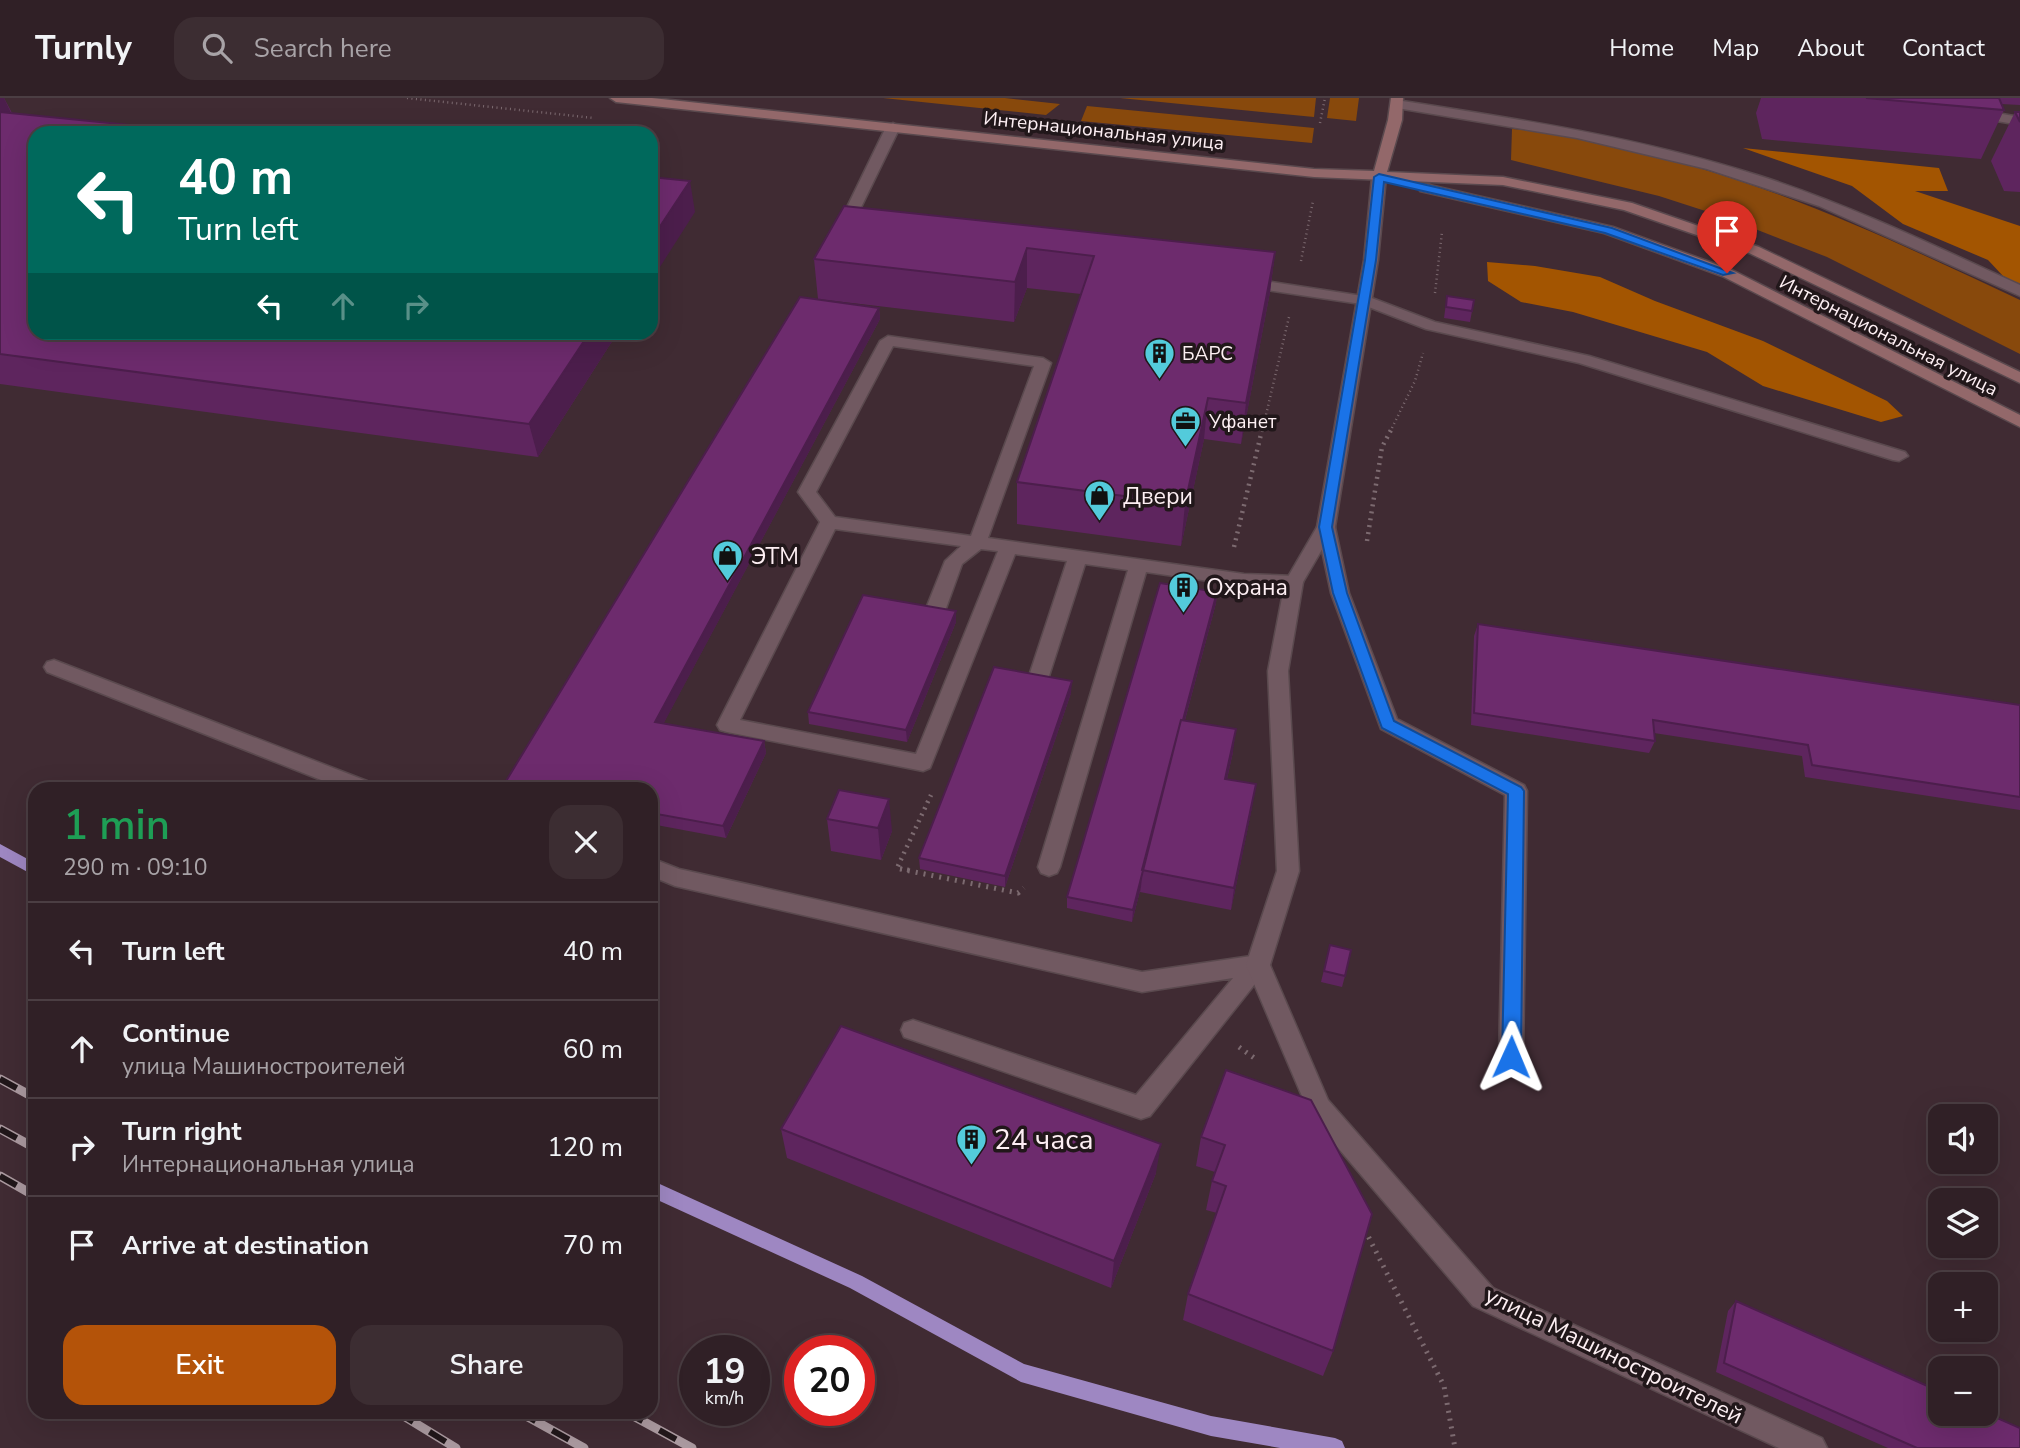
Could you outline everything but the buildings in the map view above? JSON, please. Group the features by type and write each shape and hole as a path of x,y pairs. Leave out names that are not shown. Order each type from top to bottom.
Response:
{"main road":[{"name":"Интернациональная улица","path":"616,98 1379,177 1503,181 1627,206 1754,250 2020,378"},
{"path":"1379,177 1395,120 1396,101"},
{"name":"Интернациональная улица","path":"1379,177 1608,230 1727,273 2020,422"}],"street":[{"path":"1396,101 1629,145 1754,178 1862,216 2020,291"},
{"path":"1956,110 2020,121"},
{"path":"856,235 842,233 893,127"},
{"path":"913,1030 1141,1108 1258,965 1288,871 1279,671 1294,582 1325,527 1364,300 1379,177"},
{"path":"1226,280 1364,300 1431,326 1583,359 1899,456"},
{"path":"935,611 954,561 978,542 1043,363 888,341 807,492 830,522 978,542 1009,546 1258,581 1294,582"},
{"path":"830,522 727,725 923,763 1009,546"},
{"path":"1325,527 1340,593 1388,724 1516,791 1511,1057"},
{"path":"1039,676 1078,556"},
{"path":"1049,867 1139,564"},
{"path":"54,667 347,782"},
{"path":"658,870 676,877 1142,982 1258,965"},
{"name":"улица Машиностроителей","path":"1258,965 1319,1107 1483,1297 1812,1448"}],"path":[{"path":"1320,123 1325,98"},
{"path":"1232,555 1295,289 1313,199"},
{"path":"1340,593 1362,576 1382,447 1415,381 1431,326 1441,232"},
{"path":"923,763 932,797 897,868 1018,893 1049,867"}],"shaded area":[{"path":"883,98 1005,98 1060,104 1046,115"},
{"path":"1120,98 1316,98 1314,117"},
{"path":"1330,98 1359,98 1356,121 1327,118"},
{"path":"1087,106 1314,128 1312,143 1081,121"},
{"path":"1512,129 1607,145 1714,173 1767,190 1919,253 2020,300 2020,354 1827,257 1727,218 1659,196 1511,160"},
{"path":"1743,148 1939,168 1948,191 1915,191 2020,226 2020,285 2003,276 1988,260 1903,224 1852,186"},
{"path":"1487,262 1535,266 1600,277 1655,301 1763,341 1887,401 1903,416 1881,422 1763,386 1707,352 1573,312 1521,302 1488,281"}],"waterway":[{"path":"0,850 28,866"},
{"path":"658,1191 856,1282 1021,1373 1211,1426 1335,1448"}],"railway":[{"path":"0,1079 28,1094"},
{"path":"0,1129 28,1144"},
{"path":"0,1176 28,1192"},
{"path":"408,1419 456,1448"},
{"path":"532,1419 584,1448"},
{"path":"639,1419 692,1448"}],"place":[{"name":"БАРС","path":"1159,380"},
{"name":"Уфанет","path":"1186,448"},
{"name":"Двери","path":"1100,523"},
{"name":"ЭТМ","path":"728,583"},
{"name":"Охрана","path":"1183,614"},
{"name":"24 часа","path":"971,1166"}],"route":[{"path":"1511,1057 1516,791 1388,724 1340,593 1325,527 1371,260 1379,177 1608,230 1727,273"}]}
